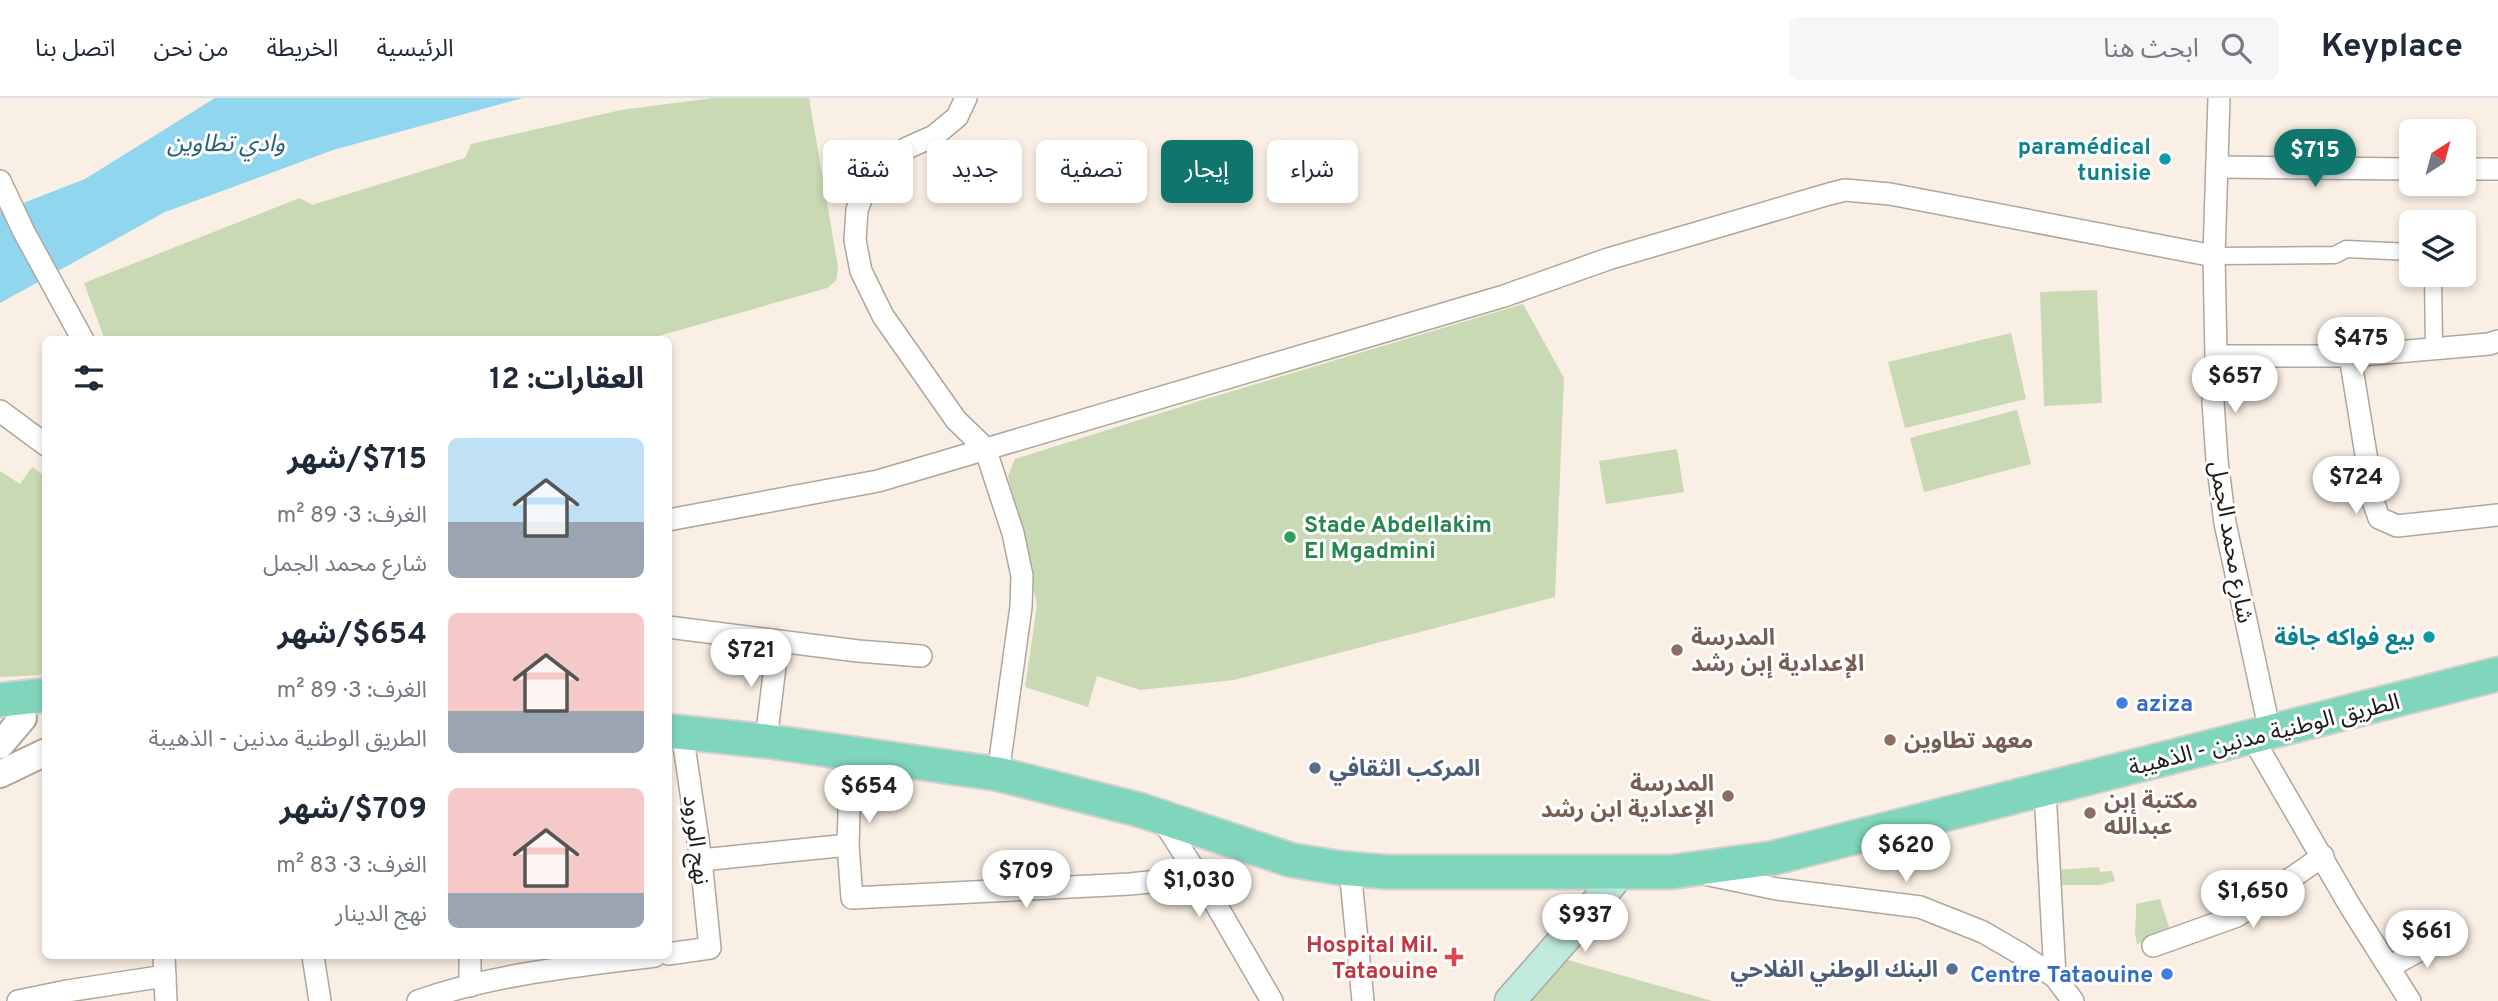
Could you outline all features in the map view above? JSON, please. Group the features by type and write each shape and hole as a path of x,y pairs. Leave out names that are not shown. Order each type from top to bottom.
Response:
{"main road":[{"name":"الطريق الوطنية مدنين - الذهيبة","path":"676,731 998,774 1160,817 1291,860 1350,869 1387,872 1619,874 1689,871 1773,858 2498,674"},
{"path":"1510,1001 1619,874"}],"street":[{"path":"966,98 957,117 934,136 906,148 882,164 867,183 857,210 855,240 861,271 883,316 956,420 985,448 1013,533 1022,576 1021,607 998,774"},
{"name":"شارع محمد الجمل","path":"2219,98 2213,402 2225,523 2261,734 2350,906 2410,1001"},
{"path":"2219,167 2399,169"},
{"path":"2476,169 2498,169"},
{"path":"0,181 24,232 81,336"},
{"path":"672,519 878,481 1491,300 1608,259 1845,190 1890,194 2214,256 2335,255 2346,249 2399,251"},
{"path":"2433,287 2434,348"},
{"path":"2216,356 2350,356 2498,341"},
{"path":"2350,356 2374,504 2379,518 2397,526 2498,515"},
{"path":"0,411 42,442"},
{"path":"672,628 921,656"},
{"path":"766,741 778,641"},
{"path":"0,745 23,708"},
{"name":"نهج الورود","path":"672,953 710,948 701,860 676,731"},
{"path":"850,753 848,845 852,898 1130,884 1197,877"},
{"path":"0,774 42,754"},
{"path":"2045,790 2055,977"},
{"path":"1160,817 1272,1001"},
{"path":"701,860 848,845"},
{"path":"2153,946 2237,916 2323,856"},
{"path":"1350,869 1363,1001"},
{"path":"1689,871 1777,888 1920,907 1983,932 2055,977 2073,1001"},
{"path":"2389,967 2444,937"},
{"path":"313,959 320,1001"},
{"path":"470,959 470,986"},
{"path":"418,1001 568,961 603,959"},
{"path":"18,1001 164,966 166,1001"}],"green space":[{"path":"713,98 809,98 823,180 823,203 827,203 838,267 836,281 827,288 659,336 104,336 84,283 300,198 312,205 465,158 471,144 621,110"},
{"path":"2097,290 2102,403 2044,406 2040,292"},
{"name":"Stade Abdelاakim El Mgadmini","path":"1523,304 1564,378 1555,597 1234,680 1140,690 1097,676 1088,707 1025,687 1037,605 1008,476 1015,459"},
{"path":"2011,333 2026,399 1905,428 1888,362"},
{"path":"2017,410 2031,464 1924,492 1910,438"},
{"path":"1677,449 1684,492 1606,504 1599,461"},
{"path":"32,467 42,474 42,675 0,677 0,471 20,484"},
{"path":"2099,867 2100,872 2112,871 2115,881 2100,885 2060,885 2056,870"},
{"path":"2160,899 2171,933 2137,944 2136,904"},
{"path":"1561,958 1712,1001 1523,1001"}],"water":[{"name":"وادي تطاوين","path":"215,98 523,98 333,150 165,212 0,303 0,212 85,179"}],"place":[{"name":"paramédical tunisie","path":"2165,159"},
{"name":"Stade Abdelاakim El Mgadmini","path":"1290,537"},
{"name":"بيع فواكه جافة","path":"2429,637"},
{"name":"المدرسة الإعدادية إبن رشد","path":"1677,650"},
{"name":"aziza","path":"2122,703"},
{"name":"معهد تطاوين","path":"1890,740"},
{"name":"المركب الثقافي","path":"1315,768"},
{"name":"المدرسة الإعدادية ابن رشد","path":"1728,796"},
{"name":"مكتبة إبن عبدالله","path":"2090,813"},
{"name":"Hospital Mil. Tataouine","path":"1454,957"},
{"name":"البنك الوطني الفلاحي","path":"1952,969"},
{"name":"Centre Tataouine","path":"2167,974"}]}
